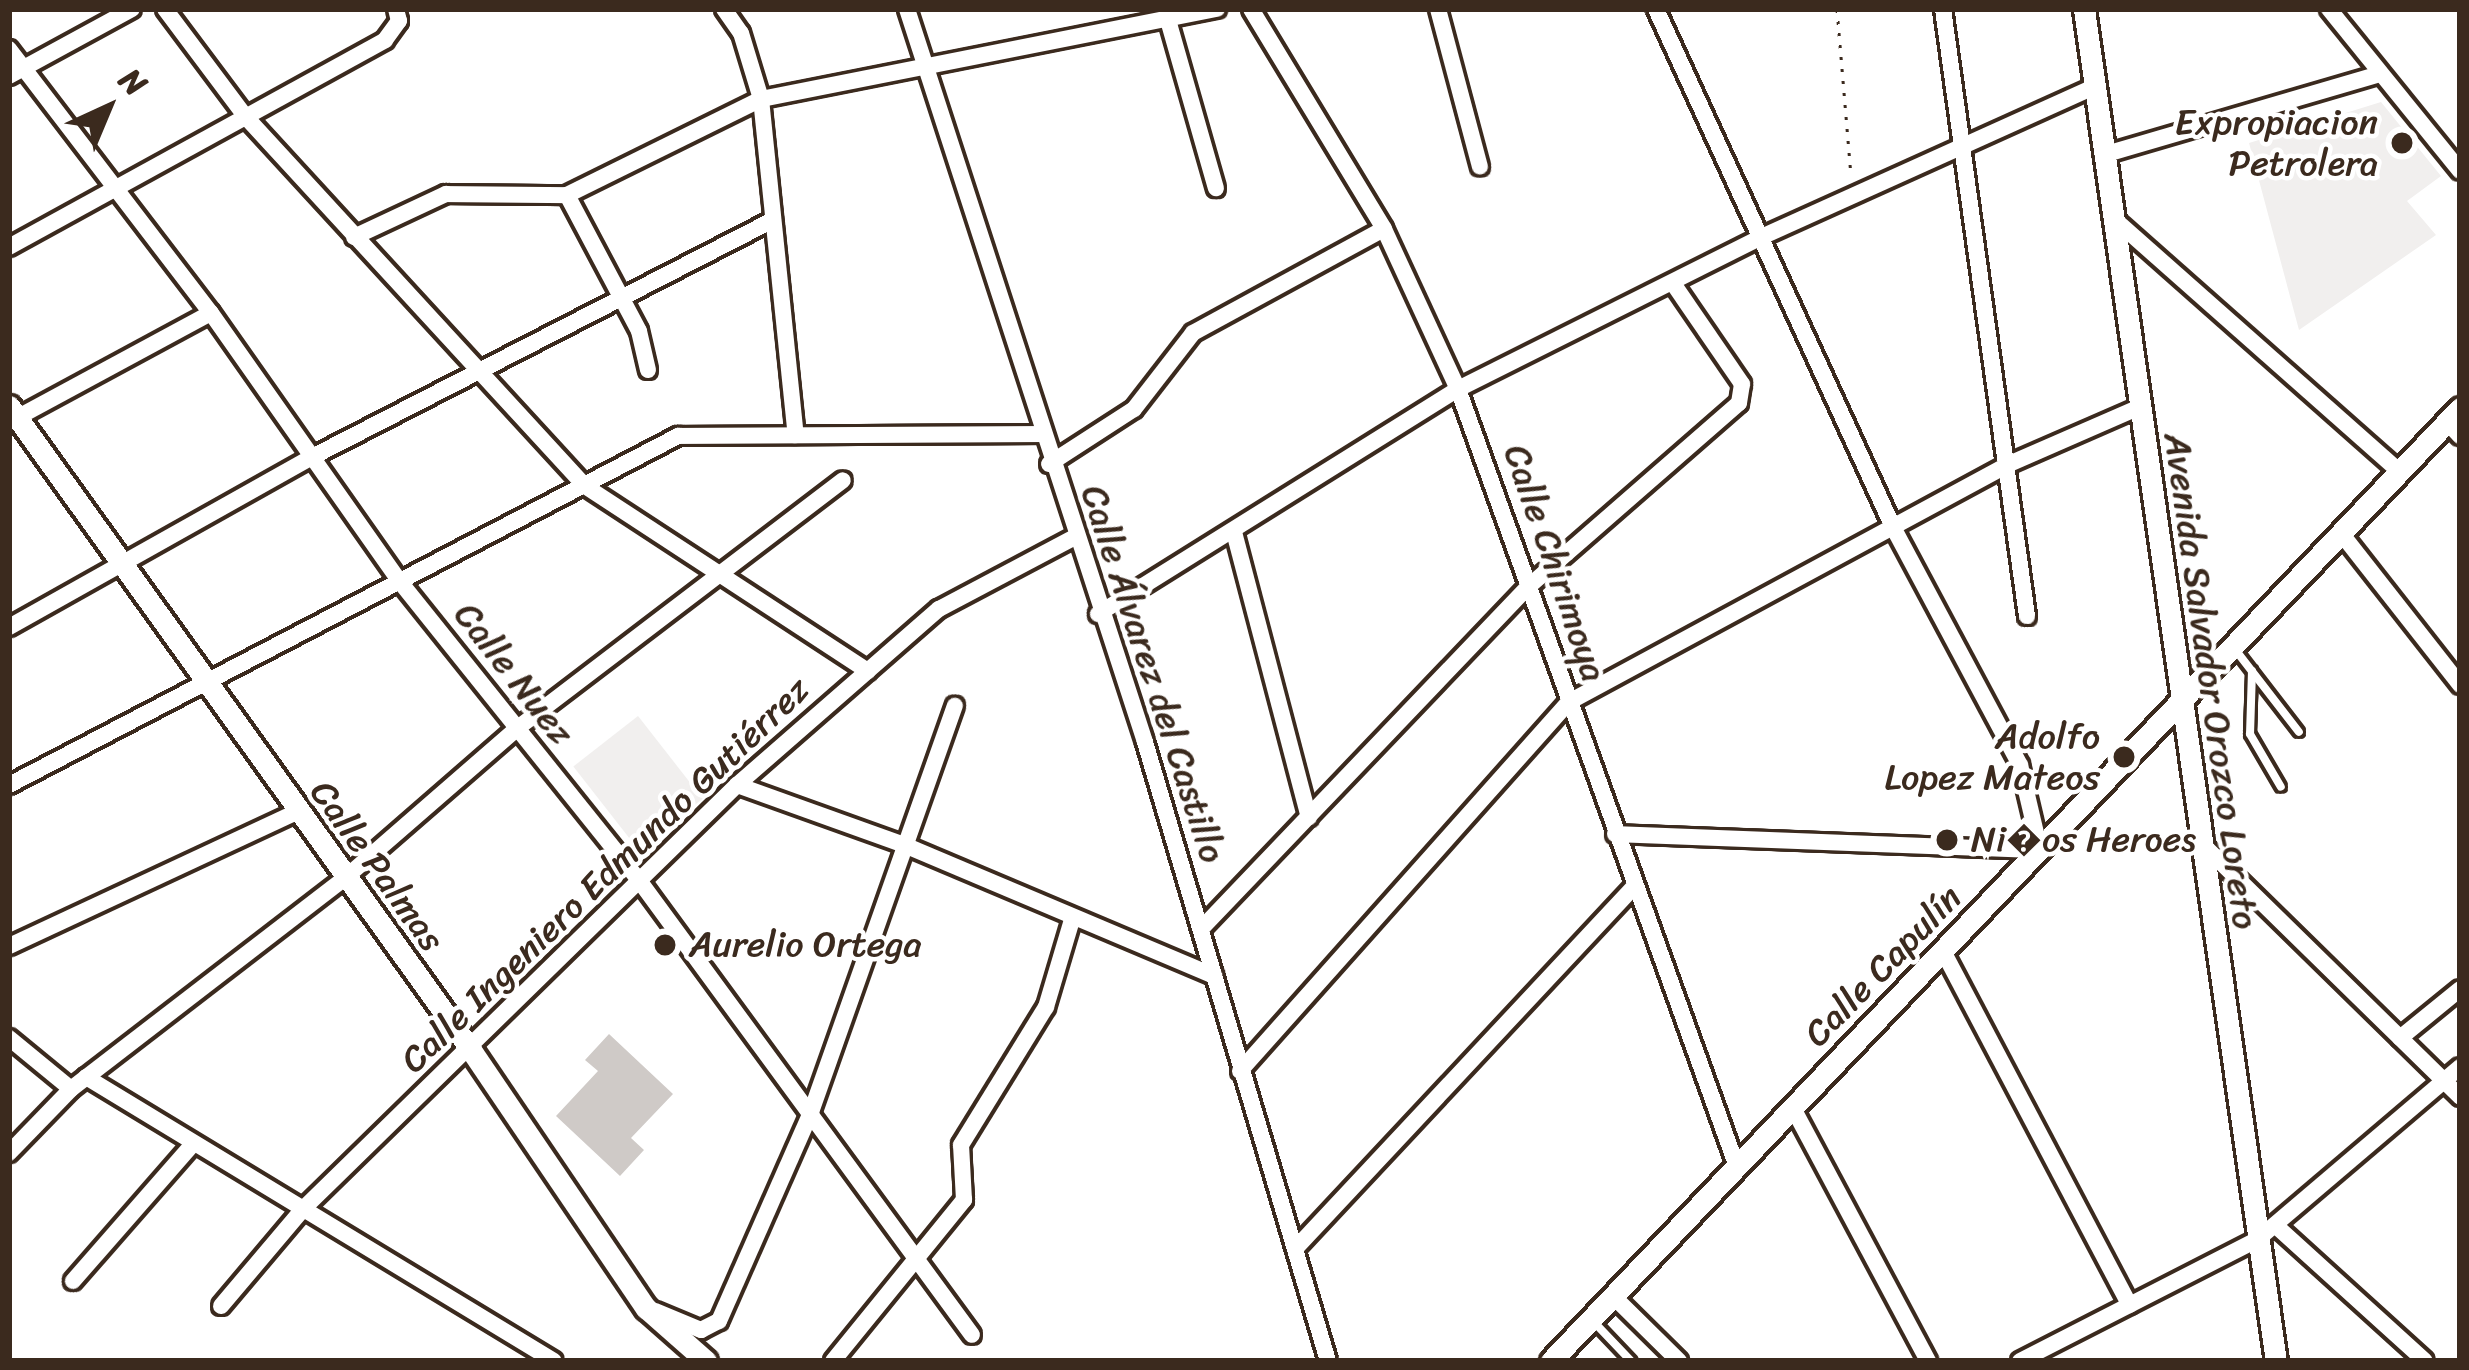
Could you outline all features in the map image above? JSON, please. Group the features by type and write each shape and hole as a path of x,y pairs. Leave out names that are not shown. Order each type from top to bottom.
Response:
{"street":[{"path":"16,71 132,9"},
{"path":"165,9 245,116 585,486 868,671"},
{"path":"724,9 741,33 761,99 796,435"},
{"name":"Calle Álvarez del Castillo","path":"907,9 1039,434 1201,929 1328,1361"},
{"path":"354,238 446,194 567,195 761,99 1217,9"},
{"name":"Calle Chirimoya","path":"1251,9 1384,229 1458,389 1737,1167"},
{"path":"1438,9 1480,167"},
{"path":"1615,834 2039,850 2020,765 1893,527 1757,239 1656,9"},
{"path":"1943,9 2027,616"},
{"name":"Avenida Salvador Orozco Loreto","path":"2084,9 2199,841 2266,1232 2276,1361"},
{"path":"2329,9 2376,74 2460,171"},
{"path":"9,247 386,40 397,15"},
{"path":"1168,20 1216,188"},
{"name":"Calle Nuez","path":"9,49 16,71 117,189 211,313 401,583 641,883 972,1335"},
{"path":"2103,155 2376,74"},
{"path":"1098,614 1458,389 1675,286 1757,239 1854,199 1964,143 2094,86"},
{"path":"567,195 618,294 648,370"},
{"path":"2112,218 2399,471"},
{"path":"9,626 618,294 773,220"},
{"path":"1049,464 1134,409 1193,333 1384,229"},
{"path":"1201,929 1528,587 1744,394 1675,286"},
{"path":"12,415 211,313"},
{"path":"1240,1071 1569,702 2007,465 2140,407"},
{"name":"Calle Palmas","path":"12,415 122,561 296,812 471,1050 646,1308 703,1359"},
{"name":"Calle Capulín","path":"1551,1361 2399,471 2456,422"},
{"path":"9,785 678,436 1039,434"},
{"path":"9,1153 78,1083 345,878 514,730 716,571 843,480"},
{"path":"1234,532 1309,817"},
{"path":"2341,533 2460,685"},
{"name":"Calle Ingeniero Edmundo Gutiérrez","path":"221,1306 303,1209 471,1050 737,785 939,609 1073,538"},
{"path":"646,1308 701,1330 719,1322 811,1112 902,844 955,706"},
{"path":"737,785 902,844 1072,920 1214,976"},
{"path":"9,946 296,812"},
{"path":"2199,841 2460,1097"},
{"path":"1295,1249 1634,887"},
{"path":"833,1361 964,1200 961,1144 1046,1007 1072,920"},
{"path":"1942,951 2130,1306"},
{"path":"2400,1038 2460,988"},
{"path":"9,1038 554,1361"},
{"path":"2020,1361 2266,1232 2460,1067"},
{"path":"1793,1108 1928,1361"},
{"path":"73,1281 190,1146"},
{"path":"2266,1232 2425,1361"},
{"path":"1613,1296 1679,1361"}],"lane":[{"path":"2233,647 2299,732"},
{"path":"2252,671 2249,734 2282,787"},
{"path":"1591,1319 1624,1358"}],"path":[{"path":"1837,9 1854,199"}],"shaded area":[{"path":"2381,102 2441,176 2407,201 2436,235 2299,330 2249,143"},
{"path":"638,716 703,799 638,849 573,766"}],"building":[{"path":"609,1034 673,1094 631,1138 644,1150 620,1176 556,1116 598,1071 585,1060"}],"place":[{"name":"Expropiacion Petrolera","path":"2402,143"},
{"name":"Adolfo Lopez Mateos","path":"2124,757"},
{"name":"Ni�os Heroes","path":"1947,840"},
{"name":"Aurelio Ortega","path":"665,945"}]}
